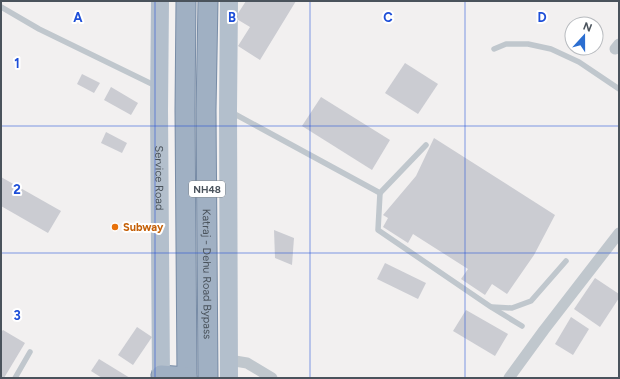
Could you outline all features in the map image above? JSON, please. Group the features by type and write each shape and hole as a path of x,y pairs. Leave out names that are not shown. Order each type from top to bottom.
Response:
{"highway":[{"name":"Katraj - Dehu Road Bypass","path":"186,1 185,118 187,378"},
{"name":"Katraj - Dehu Road Bypass","path":"208,1 206,110 208,378"},
{"path":"161,376 187,378"}],"main road":[{"path":"229,1 229,378"},
{"name":"Service Road","path":"159,4 161,376"}],"street":[{"path":"509,378 619,233"},
{"path":"229,360 247,363 272,378"}],"lane":[{"path":"1,7 39,30 159,88"},
{"path":"494,49 506,44 528,44 551,49 579,62 619,89"},
{"path":"228,110 380,193"},
{"path":"426,145 380,193 378,230 491,307 522,326"},
{"path":"491,307 512,308 531,300 566,260"},
{"path":"15,378 30,352"}],"building":[{"path":"246,1 296,1 260,60 238,46 250,27 235,18"},
{"path":"405,63 438,84 418,114 385,93"},
{"path":"82,74 100,83 94,93 77,84"},
{"path":"111,87 138,103 131,115 104,100"},
{"path":"321,97 390,140 372,170 302,126"},
{"path":"106,132 127,143 122,153 101,143"},
{"path":"434,138 555,215 534,255 507,294 492,284 485,295 461,279 468,269 413,234 408,243 383,227 388,218 383,215 416,176"},
{"path":"1,177 61,211 48,233 1,206"},
{"path":"274,230 294,238 292,265 275,258"},
{"path":"385,263 426,283 418,299 377,279"},
{"path":"595,278 619,294 619,298 600,327 574,309"},
{"path":"466,310 508,334 495,356 453,331"},
{"path":"571,317 589,329 573,355 555,344"},
{"path":"137,327 152,337 133,365 118,355"},
{"path":"3,330 25,343 4,378 1,378 1,332"},
{"path":"99,359 130,378 102,378 91,371"}],"place":[{"name":"Subway","path":"115,227"}]}
